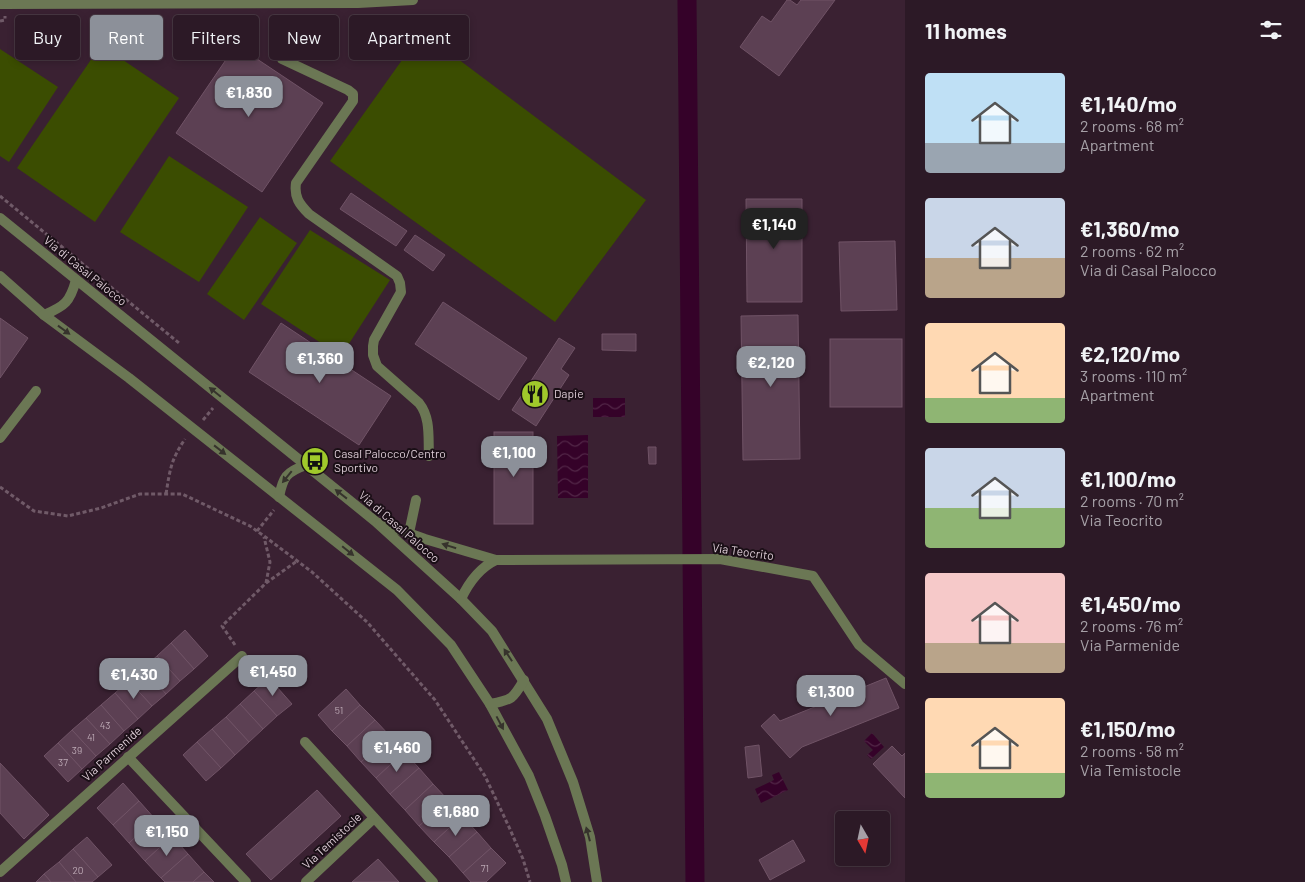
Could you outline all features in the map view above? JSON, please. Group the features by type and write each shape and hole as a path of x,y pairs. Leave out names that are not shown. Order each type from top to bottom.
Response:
{"street":[{"path":"0,4 358,3 413,0"},
{"path":"284,60 353,94 353,101 296,183 297,202 309,214 397,276 401,292 374,340 372,346 373,355 377,366 425,410 428,422 429,456"},
{"name":"Via di Casal Palocco","path":"0,218 375,521 462,599 492,631 547,719 573,782 590,838 597,882"},
{"path":"0,276 44,316 129,378 397,590 451,645 490,704 529,776 545,816 566,882"},
{"path":"44,316 63,306 72,295 76,280"},
{"path":"0,438 36,392"},
{"path":"279,497 282,481 291,470 306,465"},
{"path":"409,533 416,500"},
{"name":"Via Teocrito","path":"375,521 496,560 720,559 814,576 859,645 905,684"},
{"path":"462,599 468,586 484,566 496,560"},
{"name":"Via Parmenide","path":"0,872 242,656"},
{"path":"490,704 515,696 524,680"},
{"name":"Via Temistocle","path":"305,742 433,882"},
{"path":"128,757 246,882"},
{"name":"Via Temistocle","path":"306,882 374,818"}],"path":[{"path":"0,487 34,511 68,516 101,508 140,494 182,494 250,526 264,536 312,572 367,622 435,700 485,776 510,826 530,882"},
{"path":"264,536 270,562 266,583"},
{"path":"242,656 222,626 266,583 297,561"}],"green space":[{"path":"0,49 58,87 9,162 0,156"},
{"path":"91,60 123,60 179,98 95,222 17,168"},
{"path":"402,60 459,60 646,200 555,322 330,161"},
{"path":"169,156 248,207 199,282 120,232"},
{"path":"260,217 297,243 244,320 207,294"},
{"path":"310,230 390,280 341,356 261,304"}],"water":[{"path":"593,398 625,398 625,417 593,417"},
{"path":"588,435 588,498 558,498 557,436"},
{"path":"872,733 884,747 871,759 867,755 873,750 864,741"},
{"path":"779,772 788,790 761,803 755,789 774,780 772,775"}],"building":[{"path":"787,0 797,5 801,0 835,0 779,76 740,47 762,16 771,22"},
{"path":"226,60 258,60 323,103 262,192 176,133"},
{"path":"351,193 407,231 396,246 340,209"},
{"path":"746,199 802,199 802,302 747,302"},
{"path":"415,235 445,255 433,271 404,250"},
{"path":"895,241 897,310 841,311 839,242"},
{"path":"443,302 527,358 499,400 415,344"},
{"path":"798,315 800,459 743,460 741,316"},
{"path":"0,318 28,338 0,378"},
{"path":"281,323 391,396 359,445 249,372"},
{"path":"602,334 636,334 636,351 602,350"},
{"path":"559,338 575,348 561,369 569,375 536,426 512,410"},
{"path":"830,339 902,339 902,407 830,407"},
{"path":"494,432 533,432 533,524 494,524"},
{"path":"648,447 656,447 656,464 649,464"},
{"path":"185,630 208,656 194,669 171,643"},
{"path":"171,643 194,669 180,681 157,656"},
{"path":"157,656 180,681 166,694 143,668"},
{"path":"143,668 166,694 152,706 129,681"},
{"path":"269,678 292,704 277,716 254,691"},
{"path":"886,678 899,708 802,747 790,758 761,726 774,714 780,721"},
{"path":"129,681 152,706 138,719 115,693"},
{"path":"346,689 360,705 332,731 318,715"},
{"path":"254,691 277,716 263,729 240,704"},
{"path":"115,693 138,719 124,731 101,705"},
{"path":"240,704 263,729 249,742 226,717"},
{"path":"101,705 124,731 110,744 86,718"},
{"path":"360,705 375,720 347,746 332,731"},
{"path":"226,717 249,742 235,755 212,729"},
{"path":"86,718 110,744 96,756 72,730"},
{"path":"375,720 390,736 361,762 347,746"},
{"path":"212,729 235,755 221,768 197,742"},
{"path":"72,730 96,756 82,769 58,743"},
{"path":"390,736 404,752 376,778 361,762"},
{"path":"197,742 221,768 206,781 183,755"},
{"path":"58,743 82,769 68,782 44,756"},
{"path":"759,745 762,776 748,778 745,747"},
{"path":"892,746 902,756 905,753 905,798 873,764"},
{"path":"404,752 419,768 390,794 376,778"},
{"path":"0,763 49,815 24,839 0,813"},
{"path":"419,768 433,784 405,810 390,794"},
{"path":"123,783 139,801 113,825 97,808"},
{"path":"433,784 448,800 419,826 405,810"},
{"path":"317,790 341,816 271,880 246,854"},
{"path":"448,800 462,816 434,842 419,826"},
{"path":"139,801 155,819 129,843 113,825"},
{"path":"462,816 477,832 449,857 434,842"},
{"path":"155,819 172,836 145,861 129,843"},
{"path":"477,832 491,848 463,873 449,857"},
{"path":"172,836 188,854 161,878 145,861"},
{"path":"87,837 112,865 98,877 73,849"},
{"path":"793,840 805,861 770,880 759,860"},
{"path":"491,848 506,863 486,882 471,882 463,873"},
{"path":"73,849 98,877 92,882 76,882 59,862"},
{"path":"188,854 204,872 193,882 165,882 161,878"},
{"path":"378,859 399,882 352,882"},
{"path":"59,862 76,882 51,882 44,874"},
{"path":"204,872 214,882 193,882"},
{"path":"44,874 51,882 36,882"}],"waterway":[{"path":"687,0 695,882"}],"place":[{"name":"Dapie","path":"535,394"},
{"name":"Casal Palocco/Centro Sportivo","path":"315,461"}]}
